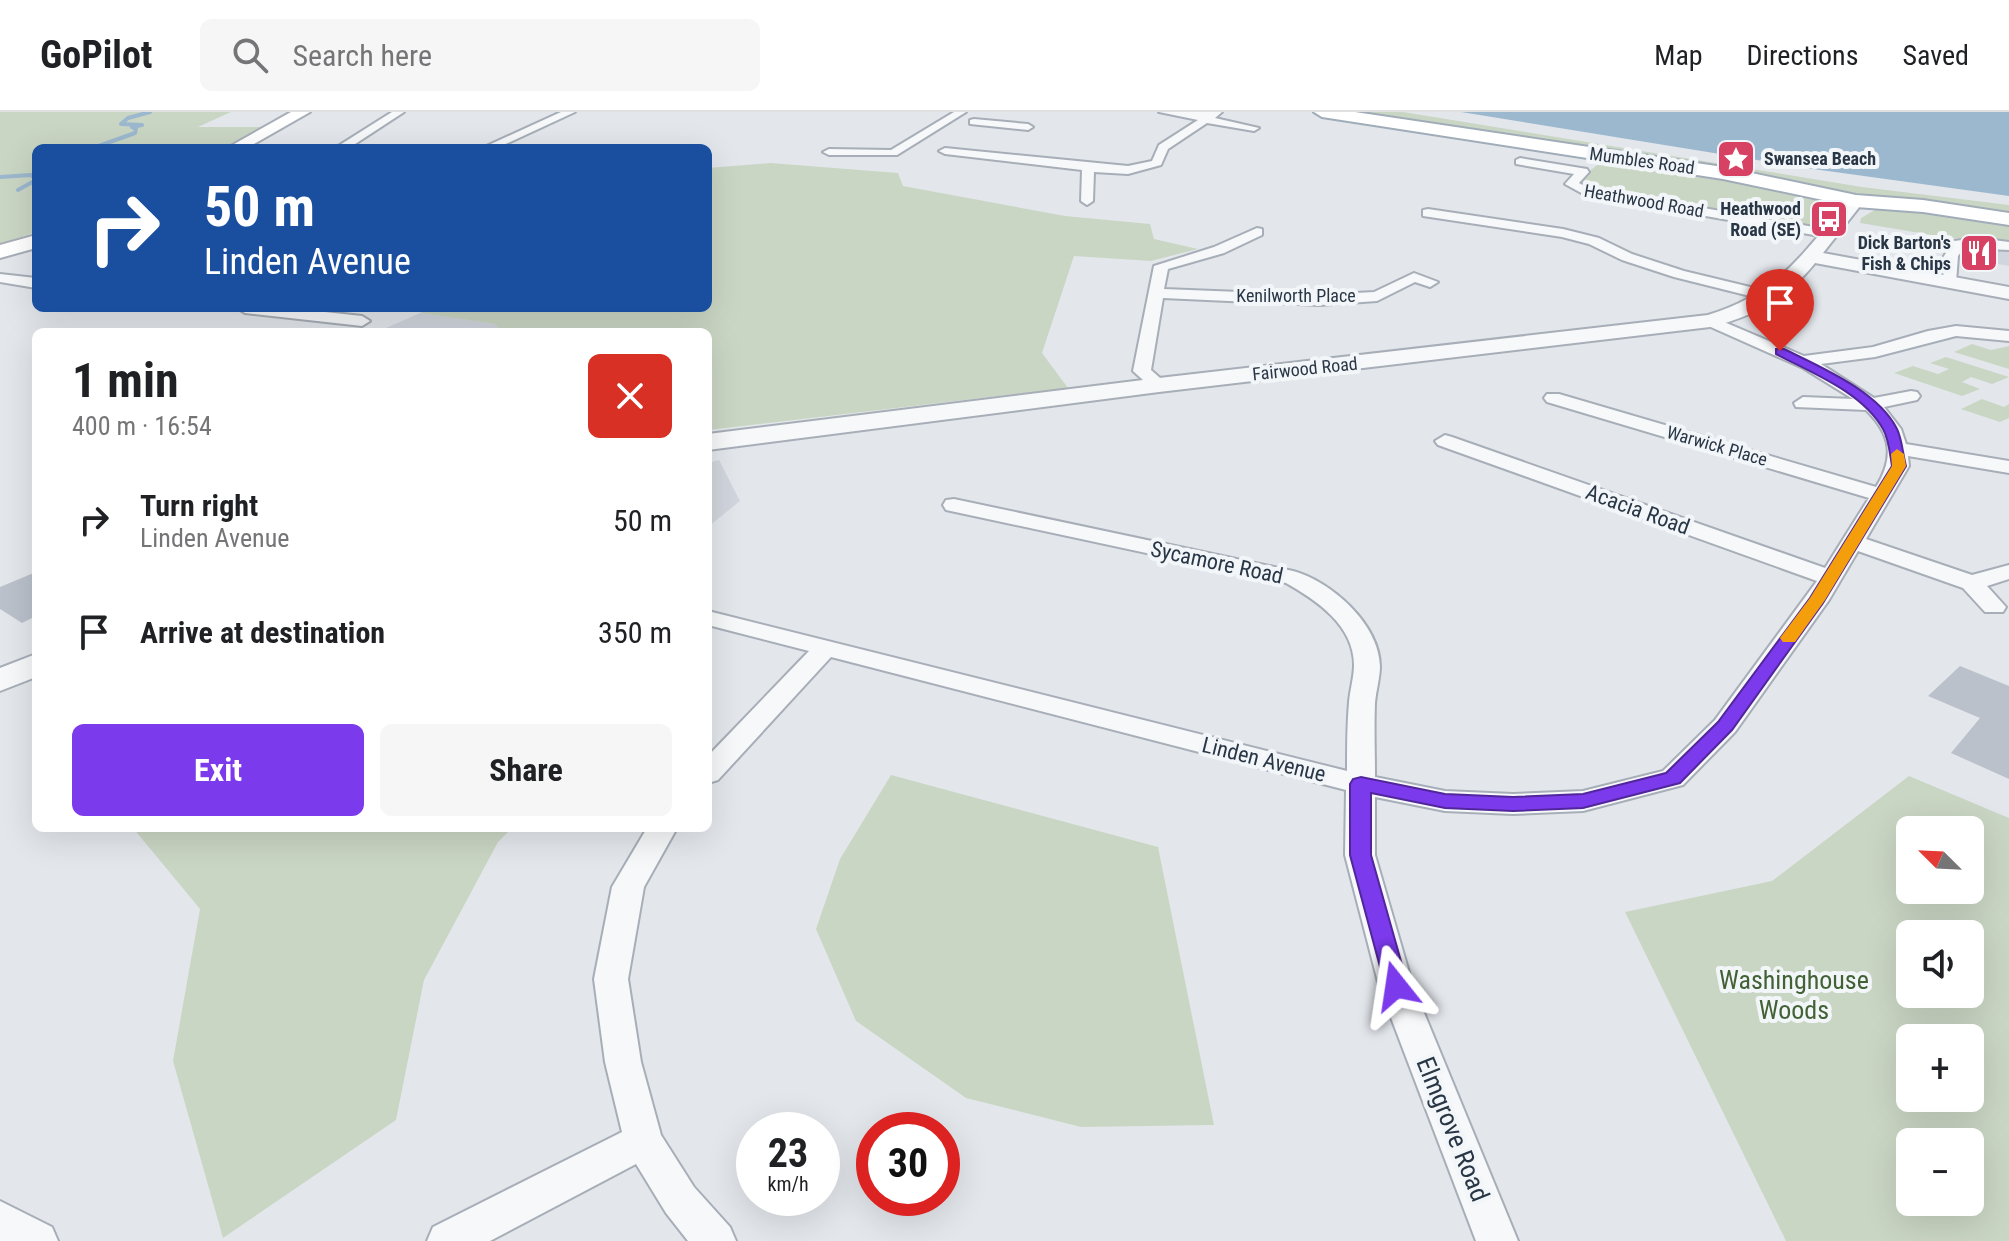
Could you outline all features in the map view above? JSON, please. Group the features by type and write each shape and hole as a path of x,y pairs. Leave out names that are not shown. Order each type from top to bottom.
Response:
{"main road":[{"path":"242,144 302,112"},
{"name":"Mumbles Road","path":"1322,112 1723,173 1856,201 1923,206 2009,219"},
{"path":"0,252 32,242"}],"street":[{"path":"347,144 399,112"},
{"path":"497,144 570,112"},
{"path":"829,152 893,153 961,112"},
{"path":"1008,125 1025,112"},
{"path":"1164,112 1210,116 1254,128"},
{"path":"945,151 1128,170 1157,163 1163,147 1210,116"},
{"path":"974,122 1028,127"},
{"path":"974,169 994,157"},
{"name":"Heathwood Road","path":"1520,162 1585,171 1572,181 1574,187 1831,234"},
{"path":"1087,201 1088,168"},
{"name":"Fairwood Road","path":"712,441 1159,385 1710,321 1747,310 1790,281 1856,201"},
{"path":"1428,213 1563,233 1679,274 1770,296"},
{"path":"1159,385 1142,371 1161,266 1219,250 1257,232"},
{"path":"1948,282 1951,256 1959,244 2009,246"},
{"path":"1809,256 2009,293"},
{"name":"Kenilworth Place","path":"1155,293 1319,300 1377,296 1414,277 1430,282"},
{"path":"0,278 32,282"},
{"path":"281,312 362,321"},
{"path":"1710,321 1803,361 1843,384 1869,405 1891,429 1897,448 2009,467"},
{"path":"1803,361 1875,352 1934,334 1956,331 2009,336"},
{"path":"1803,403 1869,405 1911,396"},
{"name":"Warwick Place","path":"1553,398 1882,495"},
{"name":"Acacia Road","path":"1445,441 1830,578"},
{"name":"Linden Avenue","path":"712,619 1361,784 1445,801 1513,804 1583,801 1673,778 1725,726 1854,542 1899,466 1897,448"},
{"name":"Sycamore Road","path":"954,505 1273,573 1310,586 1326,596 1352,625 1363,645 1367,665 1362,701 1361,784"},
{"path":"1854,542 1971,583 1994,607"},
{"path":"1971,583 2009,572"},
{"path":"712,769 826,648"},
{"path":"0,681 32,666"},
{"name":"Elmgrove Road","path":"1361,784 1360,855 1396,986 1497,1241"},
{"path":"660,832 628,887 611,979 623,1062 643,1141 680,1200 715,1241"},
{"path":"448,1241 643,1141"},
{"path":"0,1221 37,1241"}],"shaded area":[{"path":"1965,244 2009,252 2009,266 1959,257"},
{"path":"420,313 495,324 498,328 386,328"},
{"path":"719,460 740,501 712,524 712,462"}],"green space":[{"path":"0,112 231,112 198,127 263,127 230,144 32,144 32,233 0,244"},
{"path":"1341,112 1403,112 1862,187 2009,205 2009,217"},
{"path":"1605,159 1764,183 1820,199 1833,207 1820,229 1588,190 1574,183"},
{"path":"771,163 898,173 903,186 1065,216 1150,224 1154,239 1198,249 1151,261 1074,256 1042,353 1068,388 712,430 712,328 498,328 495,324 420,313 712,312 712,168"},
{"path":"1905,209 2009,225 2009,243 1950,238 1860,223 1861,218 1875,210"},
{"path":"1972,344 1991,350 2009,346 2009,369 1954,352"},
{"path":"1946,357 2009,377 1992,384 1971,377 1962,382 1980,389 1962,396 1894,373 1913,366 1938,374 1949,369 1930,363"},
{"path":"1982,399 2004,407 2009,404 2009,418 2000,422 1961,409"},
{"path":"891,775 1158,847 1214,1125 1081,1127 966,1098 856,1021 816,929 840,859"},
{"name":"Washinghouse Woods","path":"1909,776 2009,818 2009,1241 1786,1241 1625,912 1772,881"},
{"path":"136,832 508,832 498,842 424,980 396,1120 223,1238 173,1061 200,909"}],"water":[{"path":"1461,112 2009,112 2009,196 1813,169"}],"building":[{"path":"32,574 32,618 22,623 0,609 0,587"},
{"path":"1960,666 2009,686 2009,779 1951,753 1980,718 1928,696"}],"waterway":[{"path":"104,144 135,133 136,129 132,127 142,125 121,124 128,118 150,112"},
{"path":"0,177 32,176"},
{"path":"18,190 32,182"}],"slow traffic":[{"path":"1789,638 1817,600 1899,466 1897,454"}],"place":[{"name":"Swansea Beach","path":"1736,159"},
{"name":"Heathwood Road (SE)","path":"1829,219"},
{"name":"Dick Barton's Fish & Chips","path":"1979,253"}],"route":[{"path":"1396,986 1360,855 1361,784 1445,801 1513,804 1583,801 1673,778 1725,726 1817,600 1854,542 1899,466 1891,429 1869,405 1843,384 1780,351"}]}
